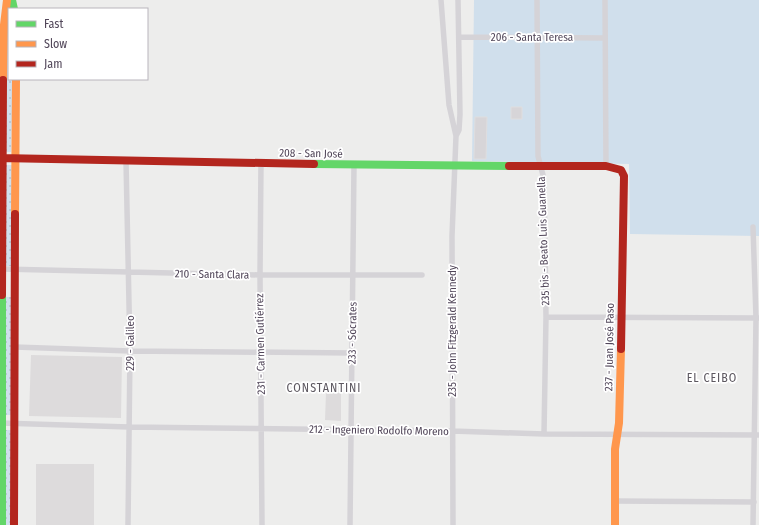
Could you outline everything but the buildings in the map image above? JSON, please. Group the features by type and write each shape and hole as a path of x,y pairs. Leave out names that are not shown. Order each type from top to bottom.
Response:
{"street":[{"path":"2,525 1,158 5,20 7,0"},
{"name":"235 - John Fitzgerald Kennedy","path":"441,0 449,105 456,136 452,244 452,525"},
{"name":"235 - John Fitzgerald Kennedy","path":"456,136 460,114 458,0"},
{"name":"235 bis - Beato Luis Guanella","path":"537,0 538,156 539,165 544,179 546,316 544,434"},
{"path":"605,0 606,166"},
{"name":"206 - Santa Teresa","path":"459,37 605,38"},
{"path":"14,525 14,159 16,80"},
{"name":"208 - San José","path":"1,158 126,161 606,166 621,170"},
{"name":"229 - Galileo","path":"126,161 130,351 128,525"},
{"name":"231 - Carmen Gutiérrez","path":"261,162 260,353 262,525"},
{"name":"233 - Sócrates","path":"350,525 354,164"},
{"name":"237 - Juan José Paso","path":"615,525 615,449 618,423 624,176 621,170"},
{"path":"753,227 758,318 757,435 753,525"},
{"name":"210 - Santa Clara","path":"2,269 260,275 422,275"},
{"path":"1,290 15,290"},
{"path":"546,316 758,318"},
{"path":"15,347 130,351 352,353"},
{"name":"212 - Ingeniero Rodolfo Moreno","path":"1,423 129,427 452,431 544,434 757,435"},
{"path":"615,501 754,502"}],"shaded area":[{"path":"474,0 759,0 759,236 630,234 629,164 472,161"},
{"path":"8,27 8,80 13,80 11,152 5,152"},
{"path":"4,165 12,165 11,266 5,266"},
{"path":"6,297 12,297 11,415 4,415"},
{"path":"31,355 122,357 121,418 29,416"},
{"path":"326,393 341,393 341,421 325,420"},
{"path":"4,430 11,430 11,525 4,525"},
{"path":"36,464 94,464 94,525 36,525"}],"traffic: fast":[{"path":"12,0 14,8"},
{"path":"314,164 509,166"},
{"path":"2,295 2,525"}],"traffic: slow":[{"path":"3,80 4,25 7,0"},
{"path":"15,214 16,80"},
{"path":"615,525 615,449 619,423 621,349"}],"traffic: jam":[{"path":"2,295 3,80"},
{"path":"0,158 314,164"},
{"path":"509,166 606,166 621,170 624,176 621,349"},
{"path":"14,525 15,214"}],"district":[{"name":"EL CEIBO","path":"712,378"},
{"name":"CONSTANTINI","path":"324,388"}]}
